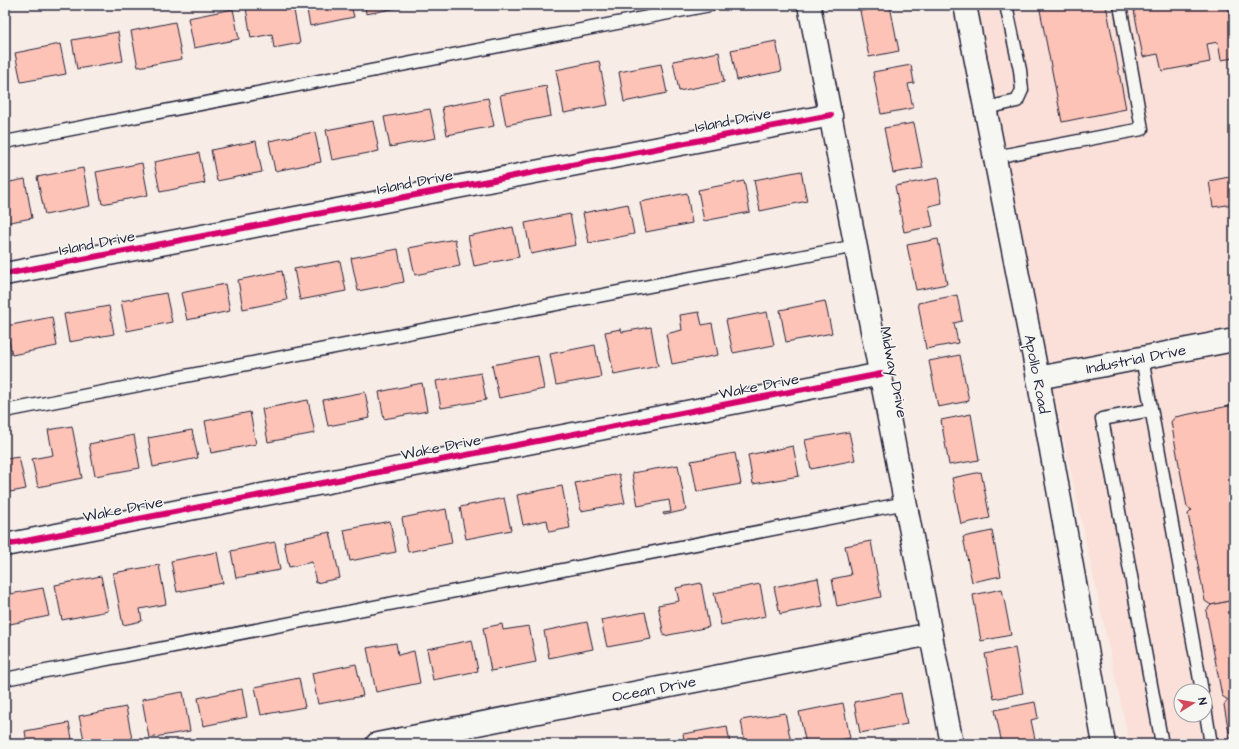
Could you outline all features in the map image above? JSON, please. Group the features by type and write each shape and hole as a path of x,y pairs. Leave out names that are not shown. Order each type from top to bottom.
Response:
{"street":[{"name":"Midway Drive","path":"809,5 932,634 952,744"},
{"name":"Apollo Road","path":"965,5 1038,378 1104,744"},
{"name":"Island Drive","path":"5,274 830,115"},
{"name":"Industrial Drive","path":"1038,378 1234,340"},
{"name":"Wake Drive","path":"5,545 881,374"},
{"name":"Ocean Drive","path":"377,744 932,634"}],"lane":[{"path":"5,142 710,5"},
{"path":"986,108 1017,101 1022,90 1020,70 1006,5"},
{"path":"995,157 1142,129 1120,5"},
{"path":"5,411 856,246"},
{"path":"1142,358 1201,683"},
{"path":"1151,410 1102,419 1162,744"},
{"path":"5,679 906,503"},
{"path":"1208,723 1212,744"}],"shaded area":[{"path":"970,5 1234,5 1234,744 1128,744 1127,732"}],"building":[{"path":"260,5 293,5 300,43 274,48 272,34 251,38 246,8"},
{"path":"306,5 351,5 354,17 310,26"},
{"path":"365,5 412,5 366,14"},
{"path":"1039,5 1106,5 1126,109 1062,122"},
{"path":"1133,5 1228,5 1234,38 1234,58 1221,60 1218,42 1207,44 1210,62 1162,71 1158,54 1143,57"},
{"path":"890,6 899,51 869,57 860,11"},
{"path":"233,9 239,39 194,48 188,18"},
{"path":"175,22 182,59 138,67 131,31"},
{"path":"118,32 123,61 77,69 72,40"},
{"path":"776,41 782,71 737,80 731,50"},
{"path":"60,44 66,74 21,82 15,53"},
{"path":"719,52 724,82 679,91 673,61"},
{"path":"599,61 608,105 564,113 556,70"},
{"path":"661,64 667,93 624,102 619,72"},
{"path":"5,65 9,85 5,86"},
{"path":"911,65 914,83 908,84 913,108 881,114 873,72"},
{"path":"546,86 551,116 506,125 500,95"},
{"path":"488,98 494,126 447,135 442,107"},
{"path":"430,109 436,138 390,147 384,117"},
{"path":"373,121 379,151 332,160 326,130"},
{"path":"914,123 923,168 893,173 884,128"},
{"path":"315,132 321,162 275,171 269,141"},
{"path":"256,141 262,172 217,181 211,150"},
{"path":"199,153 205,183 160,192 154,162"},
{"path":"142,163 148,195 102,204 96,172"},
{"path":"83,168 90,206 45,215 37,177"},
{"path":"801,171 807,201 760,211 754,180"},
{"path":"1234,176 1234,204 1213,207 1209,181"},
{"path":"938,178 942,203 929,206 933,226 904,232 895,186"},
{"path":"25,179 32,218 5,223 5,183"},
{"path":"744,181 750,212 704,221 698,190"},
{"path":"687,193 692,223 646,232 640,202"},
{"path":"628,204 634,234 589,243 583,213"},
{"path":"570,214 576,245 531,254 525,223"},
{"path":"513,227 519,257 474,266 468,236"},
{"path":"455,239 460,266 415,275 409,248"},
{"path":"938,239 947,284 916,290 907,245"},
{"path":"398,249 404,282 358,291 351,258"},
{"path":"340,261 346,291 300,300 294,269"},
{"path":"282,271 287,300 243,309 238,280"},
{"path":"225,284 230,311 187,320 181,293"},
{"path":"166,293 172,322 127,331 121,301"},
{"path":"957,295 962,321 954,323 958,343 926,349 918,303"},
{"path":"825,301 832,333 786,342 780,310"},
{"path":"109,306 114,334 69,342 64,314"},
{"path":"699,312 702,325 712,323 718,355 672,364 666,334 682,330 680,315"},
{"path":"767,312 774,345 733,353 726,320"},
{"path":"52,317 57,346 12,355 6,326"},
{"path":"651,327 658,366 614,375 605,332 621,329 622,332"},
{"path":"595,345 601,377 556,385 550,354"},
{"path":"960,355 969,401 938,407 929,361"},
{"path":"538,356 544,389 499,398 492,365"},
{"path":"481,373 486,400 441,408 436,381"},
{"path":"422,383 427,411 384,419 379,392"},
{"path":"365,392 370,418 328,426 323,400"},
{"path":"308,400 315,433 268,442 262,409"},
{"path":"1234,405 1234,600 1211,605 1205,601 1188,514 1192,510 1187,507 1171,422 1175,417"},
{"path":"250,412 256,444 211,453 205,421"},
{"path":"971,414 979,460 949,465 941,420"},
{"path":"72,426 82,478 38,487 32,459 53,455 48,430"},
{"path":"192,430 198,458 153,467 148,438"},
{"path":"849,432 855,460 811,469 805,440"},
{"path":"134,435 140,468 95,476 89,444"},
{"path":"793,446 799,476 753,484 748,455"},
{"path":"735,453 741,484 697,492 691,461"},
{"path":"19,457 26,489 5,493 5,459"},
{"path":"678,465 686,510 664,515 663,513 671,512 669,500 638,506 632,473"},
{"path":"981,472 990,518 961,524 952,478"},
{"path":"619,474 625,503 581,511 575,483"},
{"path":"562,486 570,528 549,532 547,520 523,525 517,495"},
{"path":"504,498 511,530 466,539 460,507"},
{"path":"446,509 452,543 408,552 402,518"},
{"path":"390,521 396,552 350,561 344,530"},
{"path":"992,531 1001,576 972,582 963,537"},
{"path":"330,532 340,578 316,583 312,562 289,567 284,542"},
{"path":"871,541 881,597 837,606 832,579 851,575 845,546"},
{"path":"275,542 280,570 236,578 231,551"},
{"path":"217,552 223,583 177,592 171,561"},
{"path":"159,565 166,604 140,609 142,621 123,625 113,573"},
{"path":"101,576 108,611 62,620 55,585"},
{"path":"818,578 823,606 780,614 774,587"},
{"path":"701,583 709,627 664,636 658,605 679,601 676,588"},
{"path":"760,584 766,616 721,625 714,593"},
{"path":"43,588 49,616 5,625 5,595"},
{"path":"1002,589 1011,635 981,641 973,595"},
{"path":"1234,600 1234,744 1231,744 1224,705 1228,700 1222,696 1206,611 1211,605"},
{"path":"645,612 651,639 607,647 601,620"},
{"path":"587,622 593,649 549,658 544,631"},
{"path":"502,624 503,630 529,626 536,662 491,671 483,628"},
{"path":"472,640 478,671 433,680 427,649"},
{"path":"396,643 398,655 414,651 420,683 376,692 367,648"},
{"path":"1015,648 1023,693 994,699 985,654"},
{"path":"356,664 363,696 318,704 312,673"},
{"path":"299,678 305,707 261,715 255,687"},
{"path":"242,689 247,717 203,726 198,698"},
{"path":"183,692 190,731 149,738 142,699"},
{"path":"901,693 907,724 860,733 854,702"},
{"path":"1035,702 1038,718 1031,720 1036,744 1002,744 995,710"},
{"path":"843,703 850,738 820,744 806,744 799,712"},
{"path":"126,707 132,739 109,744 85,744 79,716"},
{"path":"785,713 791,742 778,744 745,744 741,720"},
{"path":"69,723 73,744 27,744 25,731"},
{"path":"727,726 730,744 685,744 683,734"},
{"path":"670,738 672,744 637,744"}],"cycle path":[{"path":"5,274 831,115"},
{"path":"5,545 881,374"}]}
